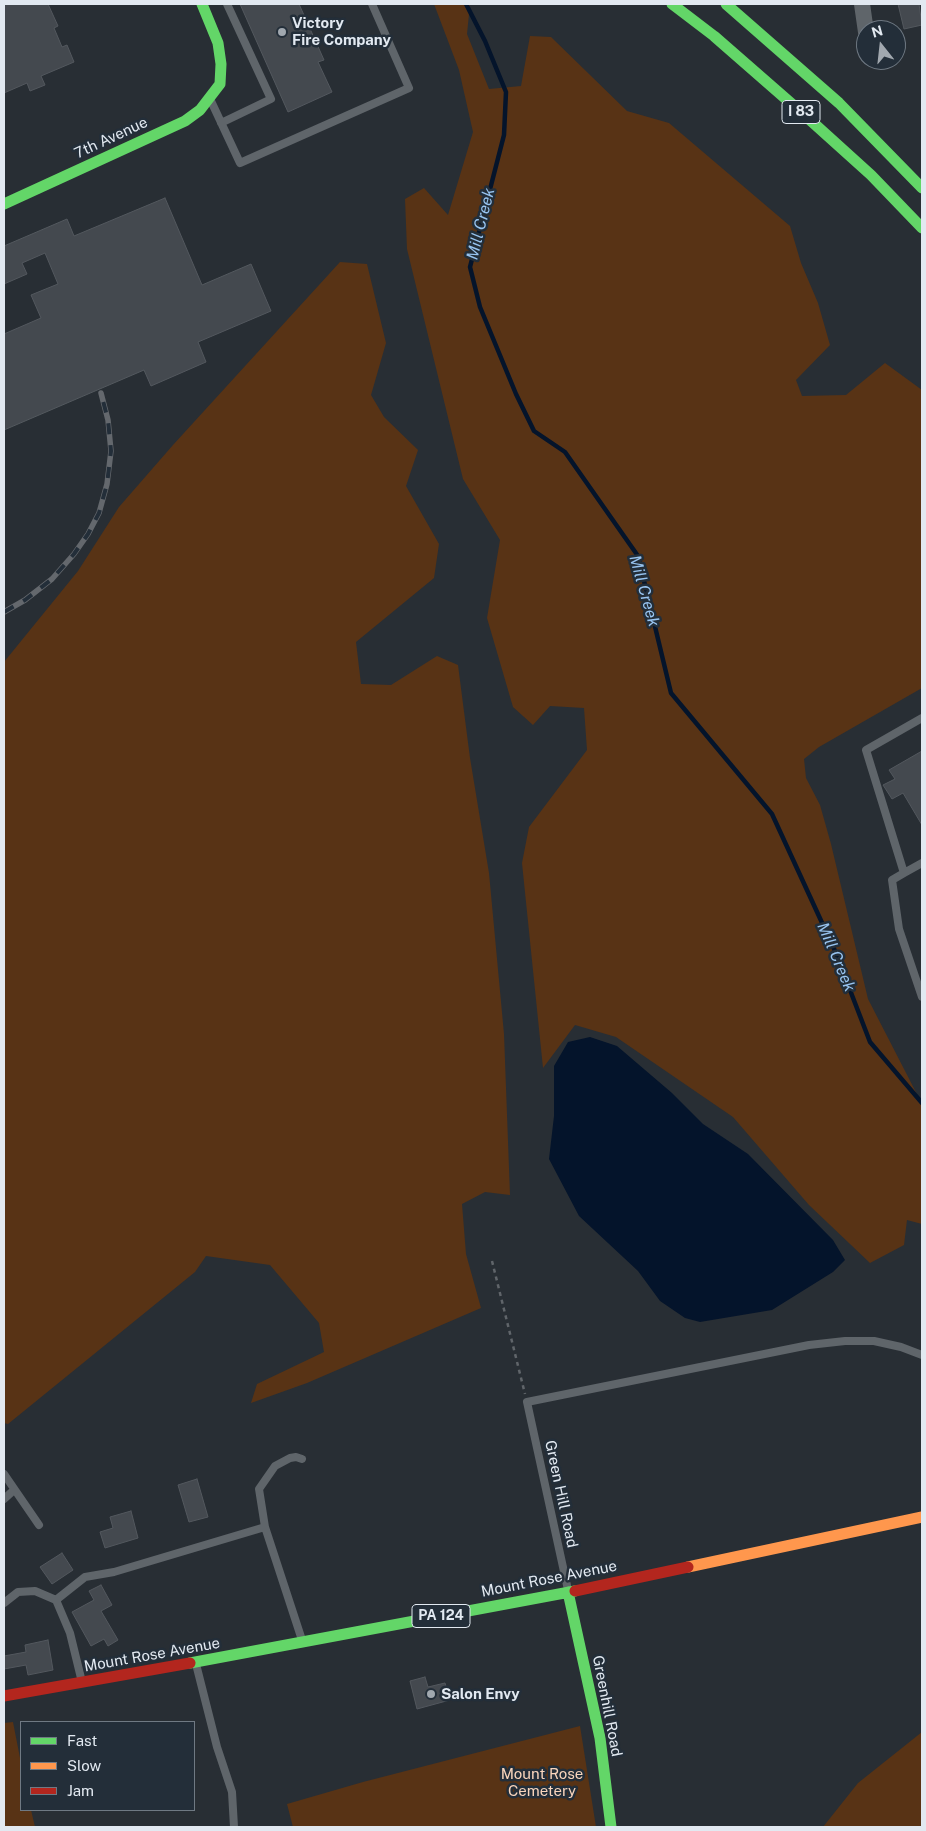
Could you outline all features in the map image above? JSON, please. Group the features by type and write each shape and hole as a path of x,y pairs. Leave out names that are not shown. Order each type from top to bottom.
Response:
{"main road":[{"name":"7th Avenue","path":"4,204 185,121 200,110 220,84 221,64 218,42 202,4"},
{"name":"I 83","path":"672,4 714,36 809,119 871,176 922,228"},
{"name":"I 83","path":"726,4 839,103 922,188"},
{"name":"Mount Rose Avenue","path":"4,1696 303,1643 568,1592 922,1517"},
{"name":"Greenhill Road","path":"568,1592 600,1738 611,1827"}],"street":[{"path":"862,4 864,20"}],"lane":[{"path":"222,123 271,100 227,4"},
{"path":"210,98 240,163 409,88 372,4"},
{"path":"904,873 866,750 922,718"},
{"path":"922,863 892,880 899,928 922,997"},
{"path":"527,1402 809,1345 845,1341 874,1341 901,1346 922,1355"},
{"name":"Green Hill Road","path":"527,1402 568,1592"},
{"path":"302,1459 296,1457 275,1466 259,1489 260,1507 265,1527 303,1643"},
{"path":"4,1474 39,1525"},
{"path":"4,1498 14,1490"},
{"path":"56,1600 85,1577 114,1572 265,1527"},
{"path":"4,1603 18,1592 35,1591 56,1600 70,1633 82,1682"},
{"path":"195,1662 214,1738 232,1792 234,1827"}],"path":[{"path":"492,1261 527,1402"}],"green space":[{"path":"434,4 470,4 467,34 489,89 521,86 530,36 551,37 627,111 669,123 790,226 801,263 818,303 830,345 796,380 802,396 846,395 885,363 922,390 922,688 819,747 804,759 806,778 820,805 831,844 868,999 922,1104 922,1224 907,1220 904,1245 870,1263 809,1205 733,1117 616,1037 575,1025 543,1068 522,863 529,827 587,750 584,708 550,706 533,725 513,707 487,618 500,540 463,479 407,249 405,199 424,188 448,215 473,132 459,70"},
{"path":"340,262 367,264 386,343 371,395 384,417 418,450 406,486 439,544 434,578 356,642 361,684 391,685 437,656 458,665 470,758 489,873 504,1034 510,1195 485,1192 462,1204 466,1254 481,1308 307,1383 251,1403 257,1384 324,1352 319,1323 270,1265 206,1256 195,1272 8,1424 4,1423 4,662 78,571 119,507"},
{"path":"13,1722 20,1758 20,1811 31,1811 35,1827 4,1827 4,1723"},
{"name":"Mount Rose Cemetery","path":"580,1726 596,1827 293,1827 287,1804 363,1782"},
{"path":"922,1732 922,1827 823,1827 858,1783"}],"water":[{"path":"590,1037 617,1046 672,1093 703,1124 748,1154 833,1240 845,1260 833,1272 772,1310 700,1322 685,1318 660,1301 638,1271 579,1216 549,1159 554,1116 554,1066 568,1042"}],"building":[{"path":"4,4 48,4 58,26 54,28 62,47 67,45 74,62 41,76 45,85 30,91 27,83 4,93"},
{"name":"Victory Fire Company","path":"240,4 299,4 324,60 318,62 332,92 288,112"},
{"path":"898,4 919,4 922,25 906,29 906,20 902,20"},
{"path":"165,198 202,285 251,264 271,311 198,342 206,362 151,386 144,370 4,430 4,334 41,318 31,295 58,284 45,253 22,263 27,274 4,284 4,246 67,219 74,236"},
{"path":"922,751 922,825 903,793 892,799 883,785 895,779 889,770"},
{"path":"197,1479 208,1517 189,1522 178,1485"},
{"path":"131,1511 138,1538 105,1548 100,1532 113,1528 110,1517"},
{"path":"62,1553 73,1570 52,1584 40,1567"},
{"path":"101,1585 112,1605 101,1611 118,1640 108,1646 104,1639 91,1646 72,1612 94,1600 89,1591"},
{"path":"48,1640 53,1670 28,1675 26,1665 4,1669 4,1656 26,1652 25,1645"},
{"name":"Salon Envy","path":"425,1677 428,1687 445,1683 450,1700 417,1709 410,1681"}],"waterway":[{"name":"Mill Creek","path":"466,4 485,41 506,92 504,135 470,267 480,307 516,394 534,431 565,452 638,556 671,693 772,814 835,951 870,1042 922,1103"}],"railway":[{"path":"4,612 25,600 52,579 74,554 88,534 99,513 107,484 111,451 108,420 101,393"}],"traffic: fast":[{"path":"4,204 185,121 200,110 220,84 221,64 218,43 202,4"},
{"path":"672,4 714,36 809,119 871,175 922,228"},
{"path":"726,4 839,103 922,188"},
{"path":"190,1663 575,1591"},
{"path":"568,1592 600,1738 611,1827"}],"traffic: slow":[{"path":"688,1567 922,1517"}],"traffic: jam":[{"path":"575,1591 688,1567"},
{"path":"4,1696 190,1663"}],"place":[{"name":"Victory Fire Company","path":"282,32"},
{"name":"Salon Envy","path":"431,1694"}]}
